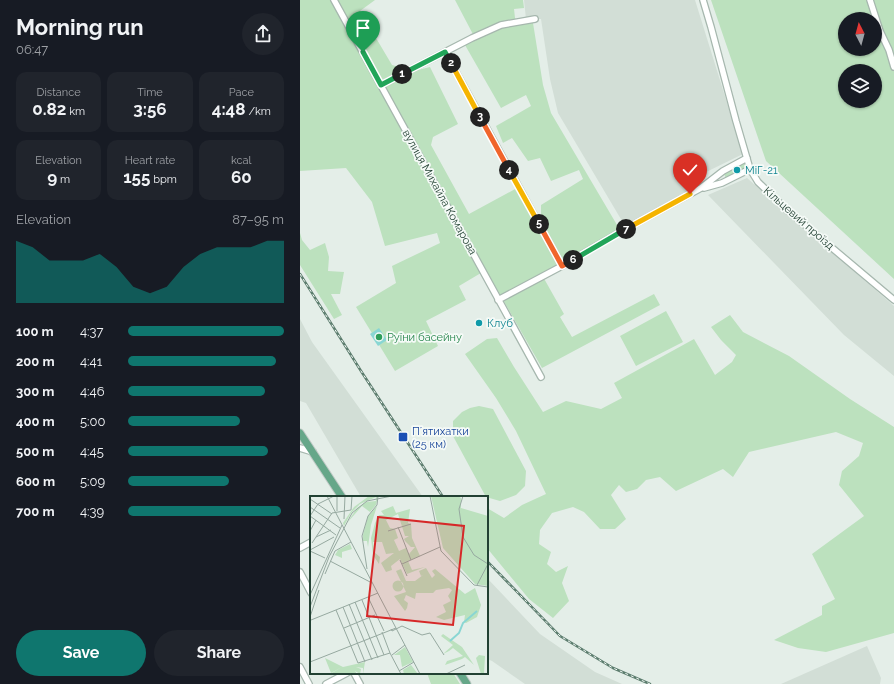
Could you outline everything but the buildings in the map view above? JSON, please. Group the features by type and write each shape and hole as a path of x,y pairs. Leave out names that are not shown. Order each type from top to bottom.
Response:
{"main road":[{"path":"300,433 341,496"},
{"path":"461,674 467,684"}],"street":[{"name":"вулиця Михайла Комарова","path":"334,0 541,376"},
{"name":"Кільцевий проїзд","path":"703,0 750,169 758,182 787,210 894,300"},
{"path":"870,0 894,67"},
{"path":"381,85 501,25 535,18"},
{"path":"445,52 562,266"},
{"path":"498,300 701,188 723,171 747,158"},
{"path":"701,188 722,183 750,169"},
{"path":"300,448 313,452"},
{"path":"300,548 310,543"},
{"path":"300,572 310,591"},
{"path":"300,667 309,684"},
{"path":"326,684 345,674"},
{"path":"355,674 360,684"}],"shaded area":[{"path":"524,0 695,0 743,154 702,174 701,185 625,226 558,113 550,79 541,19 526,19"},
{"path":"747,178 894,306 894,376 844,335 708,195"},
{"path":"300,319 312,342 422,496 360,496 306,403 300,401"},
{"path":"488,579 540,634 595,672 622,684 525,684 488,659"},
{"path":"867,646 881,678 880,684 781,684"}],"green space":[{"path":"300,0 375,0 360,11 392,65 414,71 430,67 458,124 433,137 431,145 469,214 517,188 560,265 542,275 564,314 560,317 572,337 654,294 660,305 542,368 486,270 459,286 466,300 426,321 438,346 395,371 356,307 396,283 392,266 440,243 437,233 385,246 372,202 346,168 300,171"},
{"path":"455,0 523,0 524,8 514,9 515,18 520,24 533,23 543,85 551,113 620,230 564,264 541,222 541,205 583,179 579,170 551,181 540,158 528,161 512,138 503,143 496,126 531,106 526,95 501,108 465,45 476,40"},
{"path":"711,0 894,0 894,279 766,161"},
{"path":"739,162 747,164 743,172 727,181 723,171"},
{"path":"300,233 302,240 310,250 325,243 329,257 328,271 344,272 340,294 331,294 342,315 334,319 300,265"},
{"path":"666,311 683,342 636,366 620,336"},
{"path":"730,315 743,332 789,356 850,399 894,427 894,633 826,652 798,648 774,640 822,615 822,606 835,599 812,554 864,516 839,485 842,471 859,456 863,443 836,432 749,452 733,477 723,469 676,491 660,477 646,480 637,489 626,492 619,485 611,495 626,519 615,529 600,529 584,512 573,507 552,513 540,530 539,544 551,552 547,564 556,572 568,566 562,583 569,601 553,618 529,599 488,549 488,509 504,518 522,505 546,494 516,431 496,398 465,354 487,339 497,338 543,412 566,401 601,409 622,398 614,383 694,339 715,375 732,362 736,355 711,327"},
{"path":"479,406 493,409 526,471 525,486 516,495 500,501 485,496 453,436 453,421 462,412"},
{"path":"427,674 454,674 460,684 431,684"}],"water":[{"name":"Руїни басейну","path":"379,328 387,340 378,346 370,334"}],"railway":[{"path":"300,274 442,496"},
{"path":"488,562 560,636 613,668 650,684"}],"place":[{"name":"МіГ-21","path":"737,170"},
{"name":"Клуб","path":"479,323"},
{"name":"Руїни басейну","path":"379,337"},
{"name":"Пʼятихатки (25 км)","path":"403,437"}],"route":[{"path":"363,52 381,85 445,52 562,266 690,194"}]}
